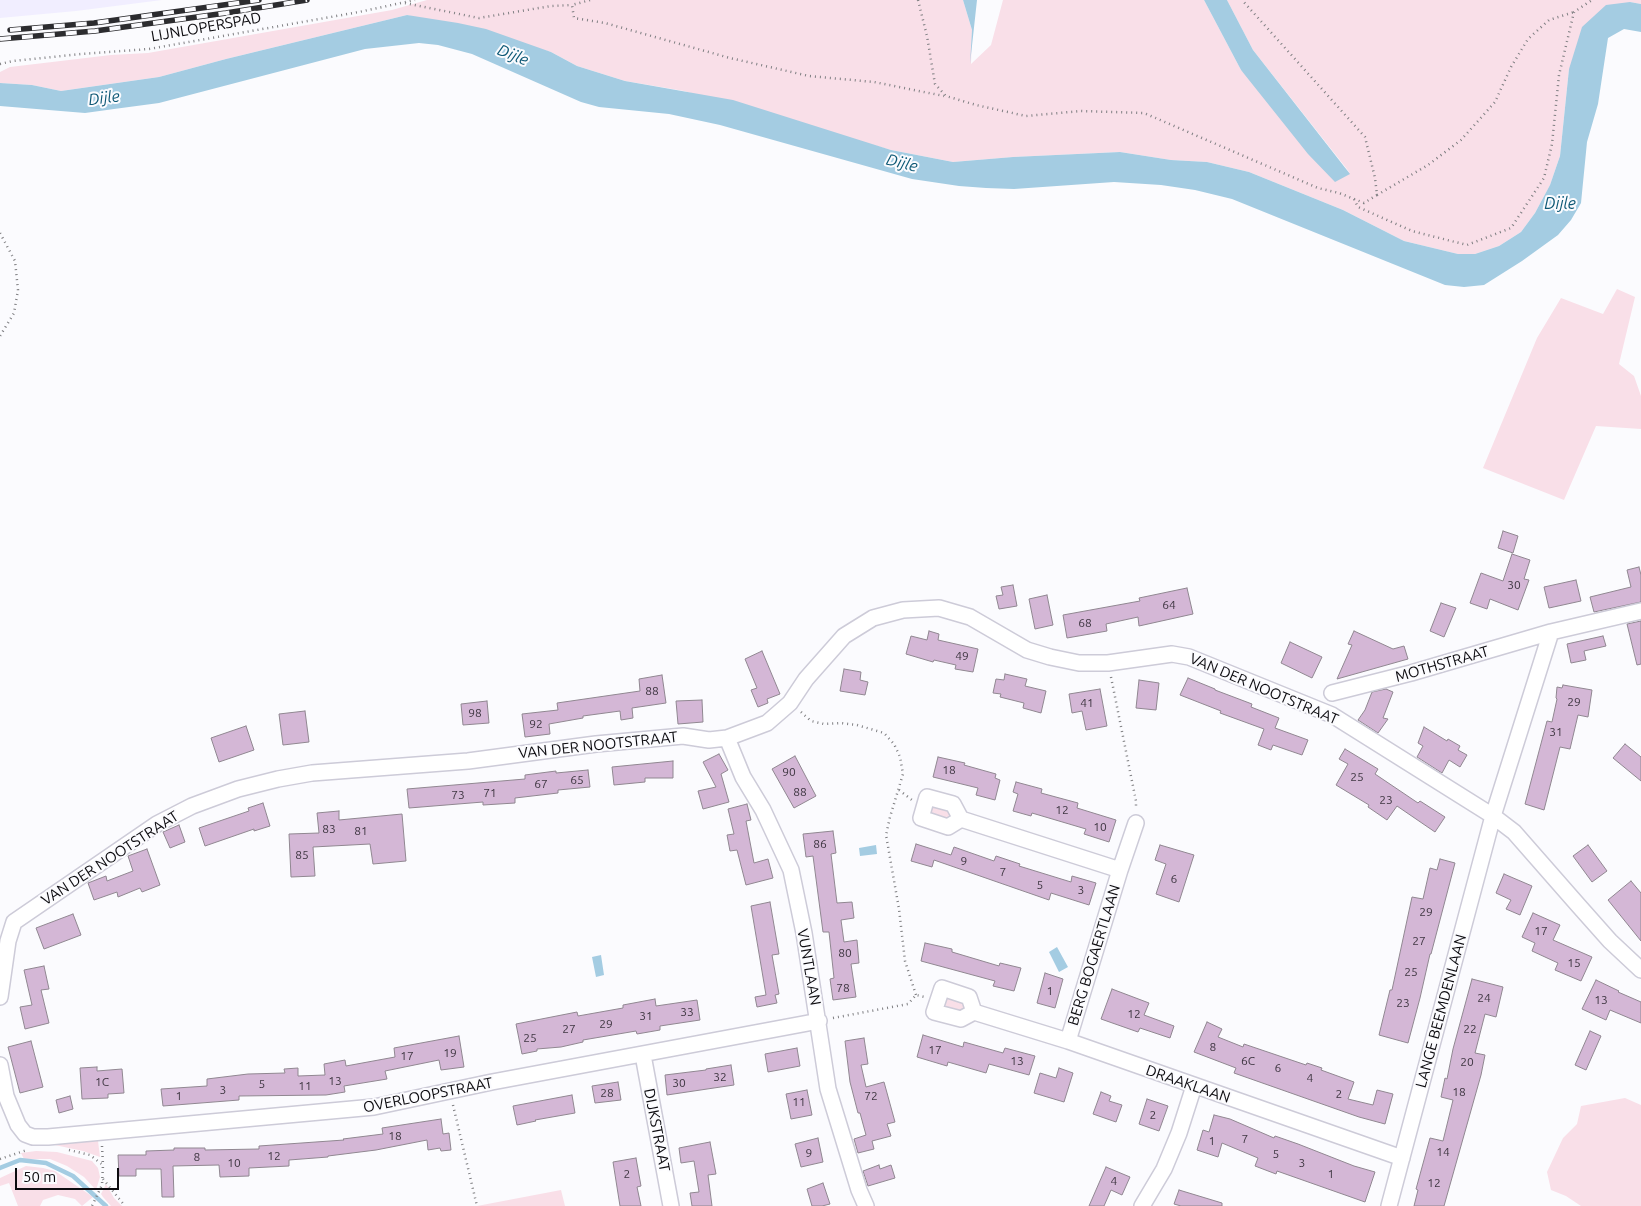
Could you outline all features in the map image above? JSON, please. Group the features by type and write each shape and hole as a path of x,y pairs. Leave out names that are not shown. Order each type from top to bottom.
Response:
{"street":[{"name":"VAN DER NOOTSTRAAT","path":"0,997 8,941 14,922 157,824 192,806 238,789 278,779 312,774 468,761 596,744 683,736 708,740 727,738 767,723 790,704 806,679 844,636 873,618 903,610 939,608 970,617 1027,650 1079,663 1108,663 1172,654 1189,657 1332,715 1492,816 1514,832 1610,941 1641,970"},
{"name":"MOTHSTRAAT","path":"1332,694 1551,632 1641,611"},
{"path":"1492,816 1551,632"},
{"name":"VUNTLAAN","path":"727,738 743,777 763,810 791,870 819,1021 828,1089 859,1190 866,1206"},
{"name":"LANGE BEEMDENLAAN","path":"1390,1206 1492,816"},
{"name":"BERG BOGAERTLAAN","path":"961,819 1120,870"},
{"name":"BERG BOGAERTLAAN","path":"1068,1041 1136,823"},
{"path":"942,988 969,997 974,1012 961,1020 934,1012 942,988"},
{"name":"DRAAKLAAN","path":"974,1012 1068,1041 1402,1158"},
{"name":"OVERLOOPSTRAAT","path":"33,1143 100,1132 374,1107 819,1021"},
{"name":"DIJKSTRAAT","path":"643,1055 671,1206"},
{"path":"0,1065 6,1096 18,1125 33,1143"},
{"path":"1142,1206 1164,1169 1179,1133 1194,1086"}],"path":[{"name":"LIJNLOPERSPAD","path":"0,64 81,54 149,50 415,0"},
{"path":"403,2 479,18 551,6 572,5 590,0"},
{"path":"918,0 927,36 935,84 946,96"},
{"path":"1242,0 1365,137 1377,195"},
{"path":"572,5 574,18 605,23 730,58 809,76 874,82 946,96 1026,116 1081,111 1144,113 1318,188 1364,202 1428,165 1461,140 1495,102 1511,67 1528,39 1550,20 1574,12 1592,0"},
{"path":"1354,199 1358,207 1412,231 1467,245 1511,228 1544,178 1552,144 1559,75 1574,12"},
{"path":"0,233 14,261 18,290 14,313 0,336"},
{"path":"1108,663 1136,801 1136,823"},
{"path":"790,704 811,721 824,724 841,723 857,725 884,733 894,744 900,757 903,774 886,835 899,910 905,961 916,995"},
{"path":"916,995 938,1000"},
{"path":"819,1021 908,1004 916,995"},
{"path":"451,1091 478,1206"},
{"path":"92,1205 103,1179 100,1132"},
{"path":"0,1159 33,1143"},
{"path":"66,1150 90,1155 103,1165"},
{"path":"103,1179 125,1206"}],"shaded area":[{"path":"0,0 162,0 0,18"},
{"path":"427,0 963,0 972,30 971,64 991,45 1003,0 1204,0 1241,70 1350,173 1253,50 1227,0 1641,0 1641,4 1630,2 1569,69 1560,156 1550,185 1535,213 1521,232 1499,246 1475,254 1458,254 1404,241 1343,210 1249,172 1207,162 1171,160 1120,152 953,162 891,150 684,91 625,81 577,66 551,52 407,15 159,77 61,91 32,85 0,83 0,72 10,67 111,55 148,53 392,10"},
{"path":"1617,289 1635,297 1619,364 1634,376 1641,396 1641,429 1596,426 1564,500 1483,468 1537,338 1561,298 1603,314"},
{"path":"933,804 951,810 948,818 945,820 931,815"},
{"path":"947,997 965,1003 959,1014 945,1008"},
{"path":"1625,1098 1641,1105 1641,1206 1581,1206 1566,1196 1551,1190 1547,1172 1563,1138 1577,1124 1581,1106"},
{"path":"98,1141 100,1157 83,1151 50,1144"},
{"path":"36,1151 57,1152 92,1161 98,1168 100,1177 96,1190 84,1177 67,1166 50,1159 24,1159 21,1153"},
{"path":"26,1166 55,1171 93,1197 82,1206 75,1199 58,1195 43,1200 40,1206 18,1206 9,1183 0,1186 0,1178"},
{"path":"106,1184 114,1198 122,1206 111,1206 103,1197 101,1194"},
{"path":"561,1190 565,1206 477,1206"}],"water":[{"path":"963,0 977,0 970,64 972,30"},
{"path":"1204,0 1227,0 1253,50 1350,174 1335,182 1308,154 1241,70"},
{"name":"Dijle","path":"1630,2 1641,4 1641,32 1624,29 1608,38 1598,104 1587,142 1581,203 1571,220 1558,235 1522,261 1484,285 1464,287 1445,285 1232,199 1195,190 1161,185 1114,182 1014,189 986,188 912,179 720,125 669,114 599,107 581,102 472,54 438,45 419,43 365,49 159,103 85,113 0,106 0,83 32,85 61,91 159,77 407,15 486,29 551,52 577,66 625,81 733,100 891,150 953,162 1120,152 1171,160 1207,162 1249,172 1343,210 1404,241 1458,254 1475,254 1499,246 1521,232 1535,213 1550,185 1560,156 1569,69 1582,27 1606,5"},
{"path":"876,845 877,854 860,856 859,848"},
{"path":"1057,947 1068,967 1059,972 1049,952"},
{"path":"601,955 604,975 596,977 592,957"}],"building":[{"path":"1503,531 1518,536 1513,553 1498,548"},
{"path":"1512,554 1530,560 1524,579 1529,580 1518,610 1490,599 1487,609 1470,603 1481,573 1503,581"},
{"path":"1639,567 1641,575 1641,602 1594,612 1590,597 1631,587 1627,570"},
{"path":"1576,580 1581,601 1549,608 1544,587"},
{"path":"1013,585 1017,606 999,609 996,596 1003,595 1001,587"},
{"path":"1187,588 1193,614 1139,626 1138,617 1106,624 1107,631 1067,638 1063,615 1140,601 1139,598"},
{"path":"1047,595 1053,625 1035,629 1029,599"},
{"path":"1441,603 1456,608 1444,637 1430,631"},
{"path":"1641,621 1641,664 1637,665 1627,624"},
{"path":"929,631 939,634 938,640 978,649 973,672 955,669 956,665 934,660 933,662 906,654 911,636 927,640"},
{"path":"1354,631 1393,649 1404,646 1408,659 1337,679 1352,645 1348,644"},
{"path":"1603,636 1606,646 1584,651 1586,660 1571,663 1567,644"},
{"path":"1290,642 1322,657 1312,678 1281,663"},
{"path":"762,651 780,694 767,699 768,703 758,707 751,690 757,688 745,659"},
{"path":"844,669 861,672 860,680 868,682 865,695 840,691"},
{"path":"1005,674 1027,679 1025,686 1046,691 1041,713 1023,708 1024,703 1000,697 1001,694 993,693 996,679 1004,680"},
{"path":"662,675 666,703 632,708 633,718 621,720 620,711 583,716 583,718 549,724 550,734 525,737 522,714 558,710 557,703 640,691 639,679"},
{"path":"1188,678 1252,704 1251,707 1279,718 1275,728 1308,740 1302,755 1273,745 1271,750 1258,745 1264,729 1220,713 1221,711 1180,695"},
{"path":"1139,680 1159,683 1156,710 1136,708"},
{"path":"1563,685 1592,690 1588,717 1578,715 1570,749 1560,747 1544,810 1525,804 1547,721 1552,722 1557,699 1557,687 1562,688"},
{"path":"1100,689 1107,726 1086,730 1082,711 1072,713 1069,694"},
{"path":"1386,689 1393,692 1383,718 1388,719 1378,733 1358,720 1365,710 1372,692"},
{"path":"702,700 703,722 678,724 676,701"},
{"path":"487,701 489,723 463,725 461,704"},
{"path":"305,711 309,742 283,745 279,714"},
{"path":"246,726 254,750 219,762 211,738"},
{"path":"1424,727 1447,741 1448,739 1460,746 1458,750 1467,755 1460,767 1449,760 1442,773 1417,757 1423,746 1418,743"},
{"path":"1625,744 1641,757 1641,781 1613,758"},
{"path":"1345,749 1378,769 1375,774 1418,803 1420,801 1445,817 1435,832 1397,806 1387,820 1368,807 1369,805 1336,785 1348,764 1339,759"},
{"path":"719,754 728,770 721,774 729,802 703,809 698,791 716,787 703,762"},
{"path":"795,756 816,796 794,808 772,769"},
{"path":"938,757 965,763 964,765 996,774 995,778 1000,780 995,800 976,795 978,788 933,777"},
{"path":"673,761 673,778 645,778 645,782 614,785 612,767"},
{"path":"588,770 590,787 558,790 558,793 515,798 515,803 483,805 483,802 409,808 407,789 525,779 525,775 556,771 556,773"},
{"path":"1016,782 1042,789 1041,793 1078,803 1077,808 1116,820 1109,842 1084,834 1086,829 1032,813 1031,816 1013,811 1018,794 1013,792"},
{"path":"263,803 270,826 254,831 254,829 205,846 199,828 249,811 248,808"},
{"path":"747,804 751,820 746,821 754,863 768,859 773,878 746,885 737,850 730,851 727,835 734,834 728,809"},
{"path":"339,811 339,820 402,814 406,861 373,864 370,844 313,847 315,876 291,877 289,834 319,833 317,813"},
{"path":"179,825 185,842 170,848 163,832"},
{"path":"833,831 836,853 831,854 837,903 852,902 854,918 841,920 844,942 857,940 859,963 851,964 856,997 833,1000 830,979 834,978 829,932 823,932 813,856 806,857 803,834"},
{"path":"916,844 951,855 954,847 994,861 996,856 1020,864 1019,866 1071,882 1072,876 1096,883 1089,905 1051,893 1049,900 934,860 932,867 911,861"},
{"path":"1160,845 1194,855 1179,902 1156,894 1166,864 1155,860"},
{"path":"1588,845 1607,871 1592,882 1573,856"},
{"path":"147,849 160,885 142,892 140,888 118,897 117,892 94,900 88,883 106,876 107,881 133,871 128,856"},
{"path":"1440,859 1455,863 1408,1043 1379,1035 1390,990 1392,990 1412,897 1423,899 1430,868 1437,870"},
{"path":"1504,874 1532,886 1520,915 1506,909 1511,900 1496,893"},
{"path":"1631,881 1641,893 1641,941 1608,900"},
{"path":"770,902 779,954 772,955 779,994 775,995 777,1003 757,1007 755,997 766,995 751,906"},
{"path":"1533,913 1560,925 1553,940 1592,957 1581,981 1555,970 1558,963 1532,951 1535,943 1522,937"},
{"path":"73,914 81,935 44,949 36,928"},
{"path":"925,943 952,949 952,952 999,966 1000,963 1021,968 1014,991 993,986 995,981 921,961"},
{"path":"44,966 49,989 41,990 49,1023 25,1029 20,1007 32,1005 24,970"},
{"path":"1045,973 1063,979 1055,1008 1037,1003"},
{"path":"1472,979 1503,987 1496,1017 1485,1014 1475,1053 1485,1055 1481,1075 1444,1206 1414,1206 1418,1190 1416,1189 1430,1138 1443,1141 1453,1100 1441,1097"},
{"path":"1596,980 1641,1002 1641,1023 1610,1010 1606,1020 1582,1009"},
{"path":"1112,989 1149,1003 1144,1015 1174,1026 1170,1038 1140,1028 1138,1032 1101,1019"},
{"path":"655,999 656,1006 697,1000 700,1020 660,1026 660,1030 637,1034 636,1031 583,1040 583,1042 561,1047 537,1049 537,1051 522,1054 516,1024 577,1012 578,1016 623,1008 623,1005"},
{"path":"1207,1022 1222,1029 1218,1037 1243,1047 1244,1044 1306,1065 1307,1063 1354,1082 1348,1099 1373,1105 1377,1090 1393,1094 1385,1124 1359,1117 1234,1073 1236,1068 1194,1052"},
{"path":"1590,1031 1601,1036 1586,1070 1575,1065"},
{"path":"923,1035 963,1047 964,1042 1003,1053 1005,1048 1035,1056 1029,1075 989,1064 986,1073 948,1062 947,1066 917,1057"},
{"path":"459,1036 464,1067 441,1070 439,1060 385,1071 387,1079 344,1086 345,1092 326,1095 239,1096 239,1100 163,1106 161,1089 207,1086 207,1079 248,1074 285,1073 284,1069 298,1068 298,1076 325,1075 324,1064 345,1060 346,1066 395,1057 394,1048"},
{"path":"864,1038 868,1064 861,1065 866,1087 884,1082 895,1122 887,1124 891,1136 872,1141 874,1149 858,1153 854,1139 866,1135 850,1082 845,1041"},
{"path":"31,1041 43,1087 20,1093 8,1047"},
{"path":"797,1048 800,1066 768,1072 765,1054"},
{"path":"731,1065 734,1085 667,1095 665,1075"},
{"path":"97,1067 97,1071 122,1069 124,1093 108,1094 108,1098 82,1099 80,1068"},
{"path":"1059,1068 1073,1073 1064,1102 1034,1093 1040,1073 1056,1078"},
{"path":"618,1082 621,1100 595,1103 592,1086"},
{"path":"807,1090 812,1115 791,1119 786,1094"},
{"path":"1101,1092 1111,1096 1109,1101 1122,1105 1116,1122 1093,1114"},
{"path":"572,1095 575,1113 517,1125 513,1106"},
{"path":"70,1096 73,1109 59,1113 56,1100"},
{"path":"1147,1099 1168,1106 1159,1131 1139,1124"},
{"path":"1214,1115 1230,1119 1274,1138 1275,1136 1375,1172 1365,1202 1277,1171 1276,1174 1255,1166 1258,1158 1222,1143 1218,1157 1197,1150 1203,1130 1209,1132"},
{"path":"441,1119 443,1134 449,1133 451,1150 441,1151 440,1148 428,1150 427,1140 328,1157 289,1160 289,1166 249,1168 249,1176 220,1177 219,1165 173,1166 174,1197 162,1197 161,1169 136,1169 136,1176 119,1176 118,1155 146,1155 146,1151 174,1150 174,1148 205,1148 205,1150 259,1149 259,1146 344,1140 383,1134 382,1128"},
{"path":"818,1138 823,1162 801,1167 795,1144"},
{"path":"710,1142 716,1174 708,1175 712,1206 692,1206 690,1193 699,1192 694,1161 681,1163 679,1148"},
{"path":"636,1158 641,1186 637,1187 641,1206 620,1206 613,1162"},
{"path":"879,1165 880,1169 891,1165 895,1178 868,1186 863,1171"},
{"path":"1106,1167 1130,1177 1122,1195 1111,1190 1104,1206 1089,1206"},
{"path":"823,1183 830,1204 812,1206 807,1189"},
{"path":"1179,1190 1222,1203 1222,1206 1181,1206 1174,1204"}],"waterway":[{"path":"0,1168 20,1160 46,1163 73,1176 106,1206"}],"railway":[{"path":"10,30 94,23 259,0"},
{"path":"0,39 95,31 307,0"}]}
